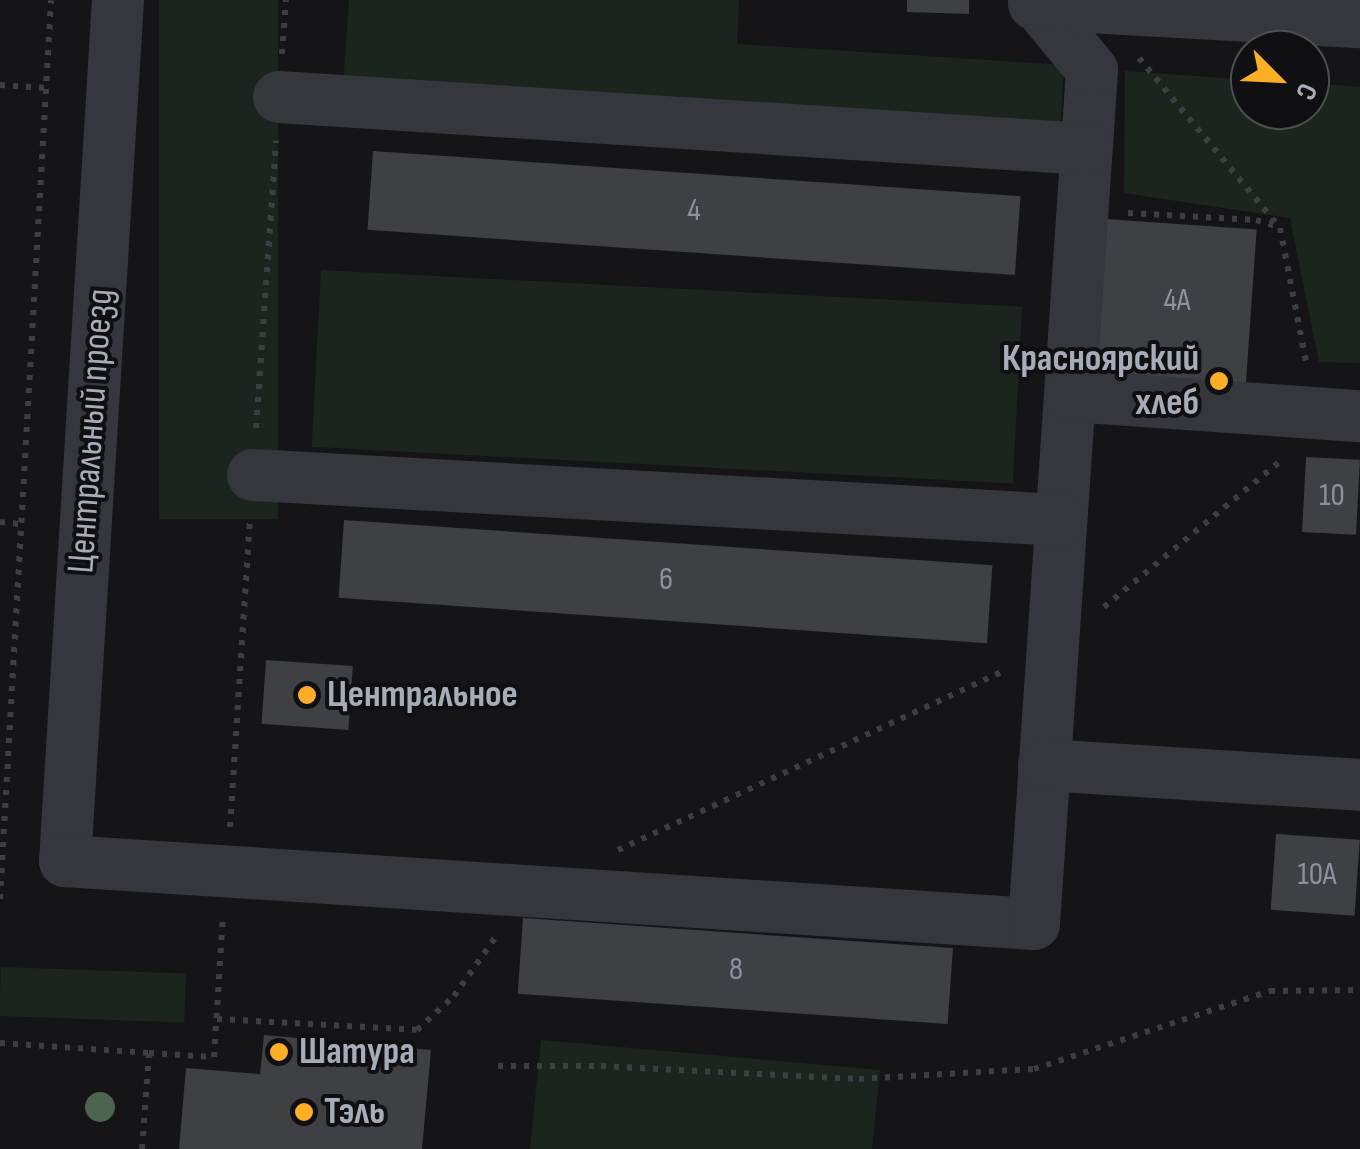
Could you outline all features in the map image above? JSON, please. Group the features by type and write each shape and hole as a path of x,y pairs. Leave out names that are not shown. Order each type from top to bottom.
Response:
{"street":[{"name":"Центральный проезд","path":"118,0 65,861 528,891"},
{"path":"1034,2 1360,22"},
{"path":"528,891 1034,924 1092,70 1034,2"},
{"path":"278,97 1086,149"},
{"path":"1070,396 1338,414"},
{"path":"253,475 1060,520"},
{"path":"1044,766 1360,785"}],"path":[{"path":"0,899 51,0"},
{"path":"601,858 1052,649 1338,414 1280,228 1097,7"},
{"path":"0,85 46,88"},
{"path":"1082,210 1256,220 1280,228"},
{"path":"0,522 20,524"},
{"path":"217,1019 418,1030 454,996 528,891"},
{"path":"0,1044 214,1057 218,982"},
{"path":"498,1066 600,1066 859,1079 1034,1070 1270,991 1360,990"},
{"path":"142,1149 149,1053"}],"shaded area":[{"path":"159,0 278,0 278,519 159,519"},
{"path":"349,0 739,0 737,44 1064,65 1060,131 343,85"},
{"path":"1125,71 1230,79 1230,130 1330,130 1330,85 1360,87 1360,363 1319,362 1290,218 1124,193"},
{"path":"321,270 1022,307 1013,483 312,447"},
{"path":"1,967 186,973 184,1022 0,1016"},
{"path":"541,1040 880,1070 872,1149 530,1149"}],"building":[{"path":"907,0 969,0 969,14 907,12"},
{"path":"373,151 1020,196 1015,275 367,230"},
{"path":"1106,219 1257,230 1246,383 1095,373"},
{"path":"1306,457 1360,460 1356,535 1302,532"},
{"path":"344,520 992,565 987,643 339,598"},
{"name":"Центральное","path":"266,660 353,666 348,730 262,724"},
{"path":"1276,834 1360,840 1354,916 1271,910"},
{"path":"523,918 953,948 948,1024 518,994"},
{"name":"Тэль","path":"264,1035 431,1050 422,1149 179,1149 186,1068 260,1074"}],"place":[{"name":"Красноярский хлеб","path":"1219,381"},
{"name":"Центральное","path":"307,695"},
{"name":"Шатура","path":"279,1052"},
{"name":"Тэль","path":"304,1112"}]}
